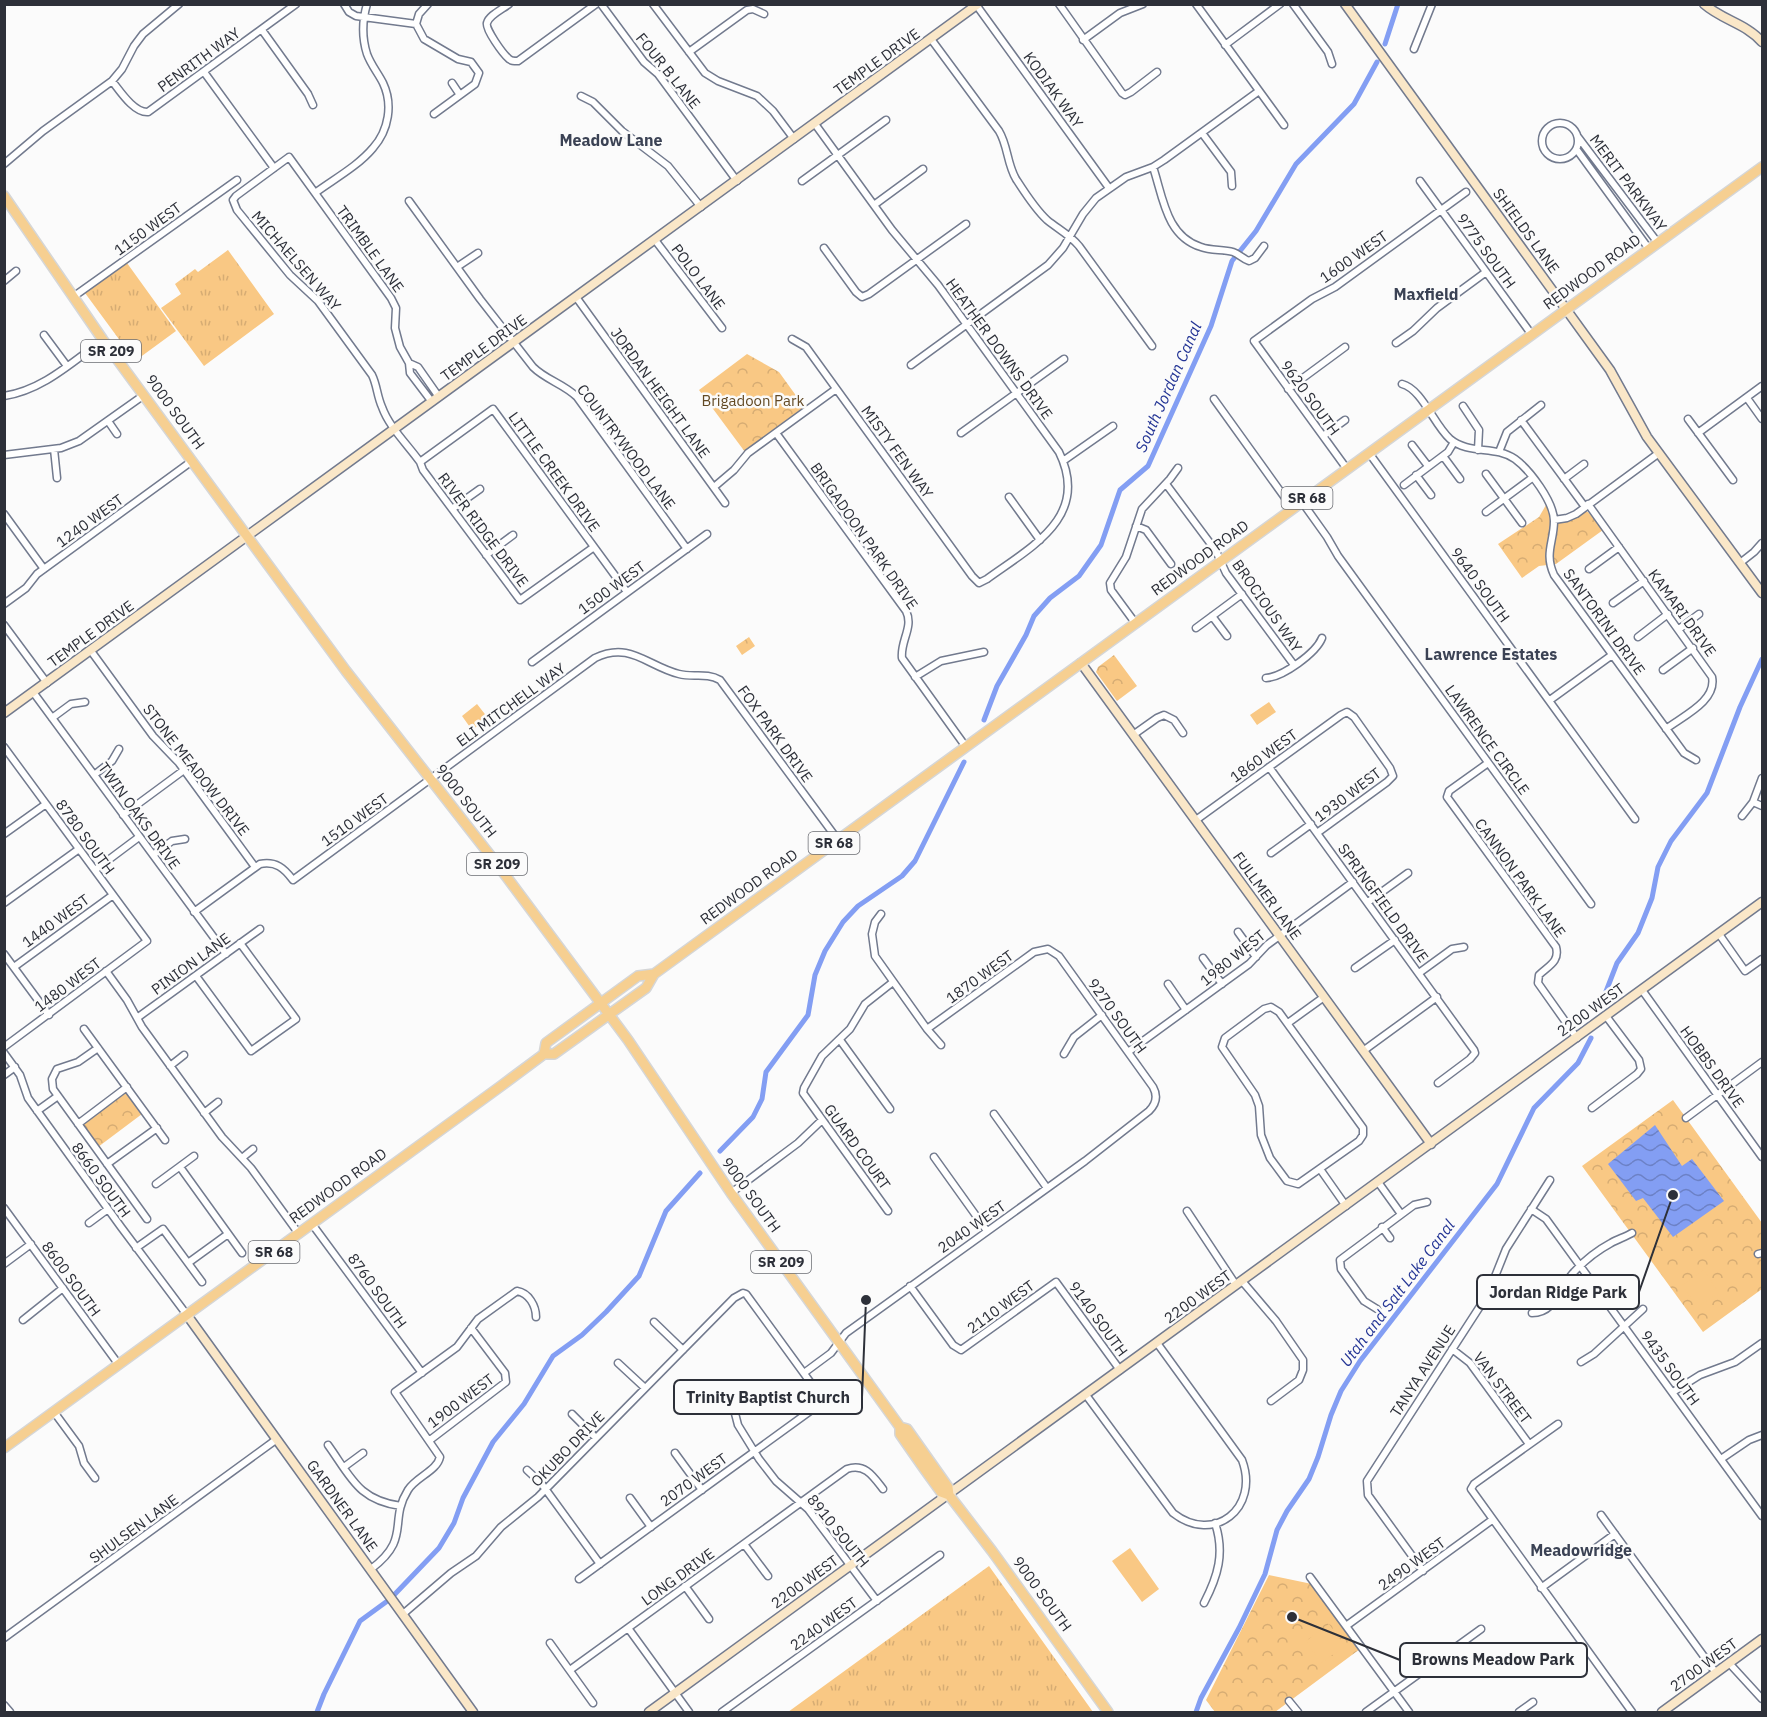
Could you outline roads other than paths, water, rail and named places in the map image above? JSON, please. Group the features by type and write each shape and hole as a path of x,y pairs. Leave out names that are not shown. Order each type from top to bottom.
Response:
{"main road":[{"name":"REDWOOD ROAD","path":"4,1448 544,1054 554,1054 646,988 654,974 1762,167"},
{"name":"9000 SOUTH","path":"4,196 103,340 374,708 500,868 633,1047 731,1193 900,1427 907,1429 948,1487 949,1495 1108,1713"},
{"name":"REDWOOD ROAD","path":"544,1054 546,1043 638,976 654,974"}],"street":[{"path":"4,164 43,131 112,81 143,34 179,4"},
{"name":"PENRITH WAY","path":"112,81 137,109 145,112 152,110 296,4"},
{"path":"344,4 351,14 416,24"},
{"path":"315,193 371,150 387,122 388,99 366,50 363,37 367,4"},
{"path":"428,4 419,14 416,24 424,39 458,59 471,62 480,75 477,82 434,114"},
{"path":"509,4 490,18 487,24 489,32 507,57 518,61 596,4"},
{"name":"FOUR B LANE","path":"602,4 644,62 658,74 737,181"},
{"path":"653,4 700,68 712,78 750,92 763,100 794,139"},
{"path":"1059,4 1119,90 1125,95 1157,72"},
{"path":"1083,40 1120,13 1143,4"},
{"path":"1196,4 1284,125"},
{"path":"1225,45 1280,4"},
{"path":"1293,4 1328,52 1332,64"},
{"name":"SHIELDS LANE","path":"1345,4 1567,309 1614,376 1639,424 1762,593"},
{"path":"1414,49 1432,4"},
{"path":"1704,4 1724,19 1755,33 1762,42"},
{"name":"TEMPLE DRIVE","path":"4,713 978,5"},
{"name":"KODIAK WAY","path":"978,5 1109,188"},
{"path":"688,52 747,10 753,9 764,14"},
{"path":"262,30 309,95 313,105"},
{"path":"932,39 999,131 1010,167 1017,181 1045,218 1071,237 1152,346"},
{"path":"204,72 274,168"},
{"path":"452,83 460,95"},
{"path":"911,365 1048,265 1071,237 1089,206 1109,188 1126,177 1153,167 1259,91"},
{"path":"581,96 593,102 622,131 672,170 701,207"},
{"path":"802,181 886,120"},
{"name":"MERIT PARKWAY","path":"1578,136 1577,150 1564,159 1554,159 1545,152 1542,137 1550,126 1559,123 1573,128 1653,246"},
{"name":"HEATHER DOWNS DRIVE","path":"815,124 874,205 967,324 1063,461 1068,487 1066,502 1057,522 1040,540 979,583"},
{"path":"1202,133 1231,172 1232,186"},
{"name":"MERIT PARKWAY","path":"1577,150 1653,246"},
{"name":"TRIMBLE LANE","path":"289,158 394,302 397,336 402,352 409,363 410,373 436,400"},
{"name":"MICHAELSEN WAY","path":"289,158 236,196 233,200 234,206 290,275 318,301 372,375 381,406 396,429"},
{"path":"1153,167 1167,216 1181,235 1201,248 1237,254 1246,260 1252,260 1264,246"},
{"path":"874,205 922,169"},
{"name":"1150 WEST","path":"73,297 237,180"},
{"name":"9775 SOUTH","path":"1420,181 1532,335"},
{"name":"1600 WEST","path":"1254,341 1312,299 1335,287 1466,192"},
{"name":"COUNTRYWOOD LANE","path":"409,201 538,372 565,387 577,397 687,549"},
{"path":"824,248 862,297 966,224"},
{"name":"POLO LANE","path":"655,240 722,328"},
{"path":"458,267 478,253"},
{"path":"4,281 16,271"},
{"path":"1396,343 1413,331 1437,308 1486,272"},
{"name":"JORDAN HEIGHT LANE","path":"576,297 725,503"},
{"path":"44,335 67,366"},
{"name":"MISTY FEN WAY","path":"792,339 806,347 979,583"},
{"path":"4,396 30,390 103,340"},
{"name":"9620 SOUTH","path":"1254,341 1347,469"},
{"path":"1288,389 1345,347"},
{"path":"961,433 1064,359"},
{"path":"1402,384 1413,389 1454,442 1466,448 1499,452 1521,464 1547,499 1554,520 1570,517 1659,453"},
{"path":"1698,433 1762,386"},
{"path":"714,487 734,470 748,453 836,389"},
{"path":"4,455 54,449 79,441 144,395"},
{"path":"1747,398 1762,419"},
{"path":"1214,399 1293,508"},
{"path":"1499,452 1507,432 1541,405"},
{"path":"1463,406 1479,430 1478,450"},
{"name":"LITTLE CREEK DRIVE","path":"420,462 493,410 627,592"},
{"path":"1688,419 1733,480"},
{"path":"1323,436 1346,420"},
{"name":"KAMARI DRIVE","path":"1521,420 1619,547 1710,673 1713,681 1712,690 1703,701 1666,729"},
{"path":"108,421 117,434"},
{"path":"1063,461 1113,426"},
{"name":"RIVER RIDGE DRIVE","path":"396,429 520,600 594,547"},
{"name":"BRIGADOON PARK DRIVE","path":"776,432 906,611 909,622 901,652 906,666 966,747"},
{"path":"1404,484 1443,456 1454,442"},
{"path":"1412,445 1428,466"},
{"path":"54,449 57,477"},
{"name":"9640 SOUTH","path":"1370,453 1635,819"},
{"path":"1443,456 1460,479"},
{"name":"1240 WEST","path":"4,604 24,589 44,569 192,461"},
{"path":"1564,478 1584,464"},
{"path":"1136,624 1109,586 1126,558 1144,506 1178,468"},
{"path":"1486,474 1522,523"},
{"path":"1416,475 1431,495"},
{"path":"1486,512 1532,478"},
{"name":"BROCIOUS WAY","path":"1166,484 1221,561 1226,573 1294,665"},
{"path":"452,509 480,489"},
{"path":"1009,497 1040,540"},
{"name":"LAWRENCE CIRCLE","path":"1302,502 1338,556 1591,904"},
{"path":"4,514 44,569"},
{"name":"SANTORINI DRIVE","path":"1554,520 1549,554 1551,568 1558,581 1684,753 1696,760"},
{"path":"1136,526 1146,530 1171,564"},
{"name":"1500 WEST","path":"532,662 707,534"},
{"path":"486,555 513,535"},
{"path":"1740,563 1762,543"},
{"path":"1589,569 1619,547"},
{"path":"1613,603 1644,581"},
{"path":"1196,628 1242,594"},
{"path":"1679,629 1699,614"},
{"path":"1638,637 1668,615"},
{"path":"1212,616 1227,636"},
{"path":"4,625 47,683"},
{"path":"1266,678 1279,676 1316,649 1322,638"},
{"path":"1663,670 1693,648"},
{"name":"STONE MEADOW DRIVE","path":"92,651 153,736 184,770 255,867"},
{"name":"FOX PARK DRIVE","path":"606,653 620,651 631,653 681,675 709,675 720,680 838,840"},
{"path":"915,677 940,661 984,652"},
{"name":"ELI MITCHELL WAY","path":"431,779 595,658 606,653"},
{"path":"1550,700 1612,655"},
{"name":"FULLMER LANE","path":"1081,663 1431,1144"},
{"name":"TWIN OAKS DRIVE","path":"33,692 226,954"},
{"path":"52,718 71,704 85,702"},
{"name":"1860 WEST","path":"1196,820 1347,712 1360,726 1390,768 1393,776"},
{"path":"1133,735 1164,715 1174,720 1183,733"},
{"name":"8780 SOUTH","path":"4,747 147,941"},
{"path":"94,775 112,761 119,749"},
{"name":"CANNON PARK LANE","path":"1488,763 1449,791 1448,799 1556,948 1555,961 1539,975 1538,983 1577,1038"},
{"name":"SPRINGFIELD DRIVE","path":"1269,767 1437,997 1475,1053 1438,1083"},
{"path":"123,815 184,770"},
{"name":"1930 WEST","path":"1317,833 1393,776"},
{"path":"1742,816 1753,802 1762,778"},
{"name":"1510 WEST","path":"255,867 260,864 273,863 281,866 293,880 431,779"},
{"path":"1753,802 1762,806"},
{"path":"4,834 46,804"},
{"path":"1271,853 1311,824"},
{"path":"94,870 139,837"},
{"path":"153,855 172,841 185,839"},
{"path":"4,903 79,849"},
{"path":"194,912 255,867"},
{"path":"1368,902 1408,873"},
{"name":"1980 WEST","path":"1128,1052 1222,984 1256,957 1267,945 1353,882"},
{"name":"1440 WEST","path":"14,967 113,895"},
{"name":"2200 WEST","path":"650,1713 1762,902"},
{"path":"881,914 874,924 873,946 877,960 941,1045"},
{"name":"PINION LANE","path":"136,1018 260,929"},
{"path":"1238,932 1256,957"},
{"path":"1719,934 1745,971 1762,959"},
{"path":"1355,968 1395,939"},
{"name":"1480 WEST","path":"4,1047 147,941"},
{"path":"196,976 251,1051 296,1019 240,943"},
{"path":"1419,973 1452,949 1464,947"},
{"name":"9270 SOUTH","path":"1048,950 1059,956 1155,1090 1155,1103"},
{"name":"1870 WEST","path":"927,1029 1034,952 1048,950"},
{"path":"4,954 49,1015"},
{"path":"1203,958 1222,984"},
{"path":"105,971 204,1113 243,1158 299,1234"},
{"path":"890,1109 840,1040 850,1029 865,1004 893,982"},
{"path":"1168,984 1186,1010"},
{"name":"HOBBS DRIVE","path":"1641,990 1762,1157"},
{"path":"1288,1023 1324,997"},
{"path":"1363,1051 1437,997"},
{"path":"1274,1008 1288,1023 1363,1128 1363,1135 1359,1141 1295,1185 1287,1180 1266,1151 1261,1135 1260,1112 1255,1095 1222,1047 1231,1033 1264,1009 1274,1008"},
{"path":"1064,1054 1074,1037 1102,1016"},
{"path":"1592,1108 1641,1069 1639,1060 1606,1016"},
{"path":"84,1029 165,1140"},
{"name":"GUARD COURT","path":"840,1040 822,1056 804,1088 806,1097 888,1211"},
{"path":"98,1048 78,1062 57,1069 52,1079 56,1095 147,1219"},
{"name":"8660 SOUTH","path":"4,1053 20,1075 26,1094 36,1109 187,1315"},
{"path":"170,1066 184,1055"},
{"path":"1686,1118 1762,1062"},
{"path":"4,1075 15,1067"},
{"path":"78,1124 127,1087"},
{"path":"36,1109 56,1095"},
{"path":"204,1113 218,1102"},
{"name":"2040 WEST","path":"804,1373 831,1353 846,1333 1047,1188 1149,1111 1155,1103"},
{"path":"994,1114 1047,1188"},
{"path":"731,1193 798,1143 822,1120"},
{"path":"107,1164 157,1128"},
{"path":"243,1158 253,1149"},
{"path":"156,1184 194,1156"},
{"path":"934,1157 987,1232"},
{"path":"180,1167 242,1253"},
{"path":"1320,1169 1346,1206"},
{"name":"TANYA AVENUE","path":"1423,1571 1368,1495 1366,1484 1368,1477 1488,1294 1500,1259 1550,1180"},
{"path":"1378,1182 1401,1214"},
{"path":"1377,1309 1364,1301 1341,1269 1339,1262 1343,1256 1415,1204 1427,1202"},
{"name":"8600 SOUTH","path":"4,1208 119,1365"},
{"path":"89,1222 108,1209"},
{"name":"9435 SOUTH","path":"1531,1209 1546,1219 1762,1516"},
{"path":"1187,1211 1239,1283 1276,1321 1303,1360 1304,1370 1299,1380 1271,1401"},
{"name":"8760 SOUTH","path":"312,1224 422,1373"},
{"path":"1382,1227 1390,1238"},
{"path":"136,1248 163,1229 202,1282"},
{"path":"1532,1312 1542,1311 1554,1302 1572,1273 1580,1266 1612,1243 1632,1233"},
{"path":"188,1263 228,1234"},
{"path":"4,1264 31,1244"},
{"name":"2110 WEST","path":"910,1286 953,1345 961,1350 1056,1282"},
{"name":"9140 SOUTH","path":"1056,1282 1120,1370"},
{"path":"23,1320 63,1288"},
{"path":"371,1569 386,1557 396,1540 401,1506 408,1489 438,1463 439,1454 395,1392 457,1347 478,1319 513,1293 520,1291 526,1295 534,1306 536,1317"},
{"name":"OKUBO DRIVE","path":"403,1614 451,1573 476,1556 495,1532 524,1510 546,1489 734,1298 743,1293 750,1298 804,1373"},
{"path":"1581,1362 1643,1309"},
{"name":"GARDNER LANE","path":"187,1315 473,1713"},
{"path":"654,1322 682,1350"},
{"name":"1900 WEST","path":"430,1440 506,1382 505,1373 471,1328"},
{"path":"1673,1392 1700,1375 1735,1362 1762,1342"},
{"path":"1086,1395 1173,1513 1192,1524 1202,1526 1215,1524 1228,1518 1242,1502 1247,1482 1245,1470 1237,1452 1157,1343"},
{"name":"VAN STREET","path":"1452,1349 1470,1363 1529,1444"},
{"path":"618,1363 645,1388"},
{"name":"2070 WEST","path":"579,1579 824,1401 804,1373"},
{"name":"8910 SOUTH","path":"731,1398 738,1425 776,1481 801,1502 877,1601"},
{"path":"54,1412 79,1446 84,1463 95,1478"},
{"path":"572,1414 596,1438"},
{"path":"1558,1424 1471,1488 1632,1713"},
{"path":"1722,1459 1749,1440 1762,1435"},
{"name":"SHULSEN LANE","path":"4,1638 277,1439"},
{"path":"328,1445 358,1486 372,1498 381,1503 401,1506"},
{"path":"344,1467 363,1453"},
{"path":"675,1453 702,1490"},
{"name":"LONG DRIVE","path":"570,1670 852,1467 867,1470 883,1489"},
{"path":"527,1470 546,1489 600,1564"},
{"path":"630,1498 651,1527"},
{"path":"1602,1515 1716,1673"},
{"name":"2490 WEST","path":"1346,1626 1492,1520"},
{"path":"1204,1603 1220,1564 1221,1549 1215,1524"},
{"path":"1541,1588 1616,1534"},
{"path":"744,1544 768,1576"},
{"name":"2240 WEST","path":"722,1713 940,1555"},
{"path":"1310,1577 1409,1713"},
{"path":"685,1586 709,1619"},
{"path":"628,1628 689,1713"},
{"path":"1366,1713 1480,1629"},
{"name":"2700 WEST","path":"1662,1713 1762,1639"},
{"path":"550,1643 593,1703"},
{"path":"1729,1663 1762,1699"},
{"path":"1289,1701 1298,1713"},
{"path":"1519,1713 1533,1702"},
{"path":"4,1705 10,1713"}],"water":[{"path":"1655,1125 1682,1166 1692,1159 1724,1201 1673,1237 1643,1198 1636,1201 1608,1164"}],"waterway":[{"name":"South Jordan Canal","path":"1385,44 1398,4"},
{"name":"South Jordan Canal","path":"984,720 997,686 1026,635 1034,616 1050,598 1079,576 1101,545 1120,490 1148,466 1211,326 1232,261 1256,231 1296,164 1354,104 1377,62"},
{"name":"Utah and Salt Lake Canal","path":"1600,1007 1617,963 1638,933 1652,898 1658,867 1671,841 1707,793 1740,707 1762,659"},
{"name":"South Jordan Canal","path":"720,1151 753,1117 762,1099 766,1072 808,1015 815,975 825,951 843,922 858,906 902,876 915,861 964,762"},
{"name":"Utah and Salt Lake Canal","path":"1196,1712 1265,1574 1277,1530 1309,1479 1341,1391 1360,1361 1497,1184 1534,1108 1578,1063 1591,1038"},
{"name":"South Jordan Canal","path":"395,1594 439,1548 454,1523 463,1498 493,1442 524,1404 553,1356 582,1335 639,1276 666,1211 700,1173"},
{"name":"South Jordan Canal","path":"317,1712 360,1621 386,1602"}],"place":[{"name":"Jordan Ridge Park","path":"1673,1195"},
{"name":"Trinity Baptist Church","path":"866,1300"},
{"name":"Browns Meadow Park","path":"1292,1617"}],"district":[{"name":"Meadow Lane","path":"611,140"},
{"name":"Maxfield","path":"1426,294"},
{"name":"Lawrence Estates","path":"1491,654"},
{"name":"Meadowridge","path":"1581,1550"}],"park label":[{"name":"Brigadoon Park","path":"753,401"}]}
